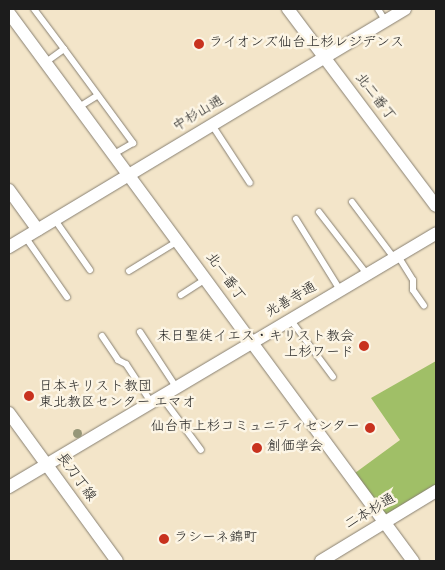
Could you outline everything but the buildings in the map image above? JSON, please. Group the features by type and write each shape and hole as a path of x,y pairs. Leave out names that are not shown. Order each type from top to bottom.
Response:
{"street":[{"name":"北二番丁","path":"288,9 436,206"},
{"name":"中杉山通","path":"9,248 324,56 405,9"},
{"name":"北一番丁","path":"9,13 413,561"},
{"path":"9,190 38,230"},
{"name":"光善寺通","path":"9,487 436,233"},
{"name":"長刀丁線","path":"9,413 116,561"},
{"name":"二本杉通","path":"321,561 436,492"}],"lane":[{"path":"34,9 132,143 114,154"},
{"path":"378,9 385,20"},
{"path":"46,62 64,49"},
{"path":"79,107 98,96"},
{"path":"212,125 250,183"},
{"path":"352,202 413,280 413,290 424,306"},
{"path":"319,212 367,274"},
{"path":"296,219 340,290"},
{"path":"55,220 90,270"},
{"path":"26,238 67,297"},
{"path":"129,271 178,241"},
{"path":"181,294 206,279"},
{"path":"290,319 333,377"},
{"path":"140,332 176,387"},
{"path":"102,336 118,360 126,364 201,450"}],"green space":[{"path":"436,361 436,487 387,517 355,473 400,440 371,398"}],"place":[{"name":"ライオンズ仙台上杉レジデンス","path":"199,44"},
{"name":"末日聖徒イエス・キリスト教会 上杉ワード","path":"364,346"},
{"name":"日本キリスト教団 東北教区センター エマオ","path":"29,396"},
{"name":"仙台市上杉コミュニティセンター","path":"370,428"},
{"name":"創価学会","path":"257,448"},
{"name":"ラシーネ錦町","path":"164,539"}]}
